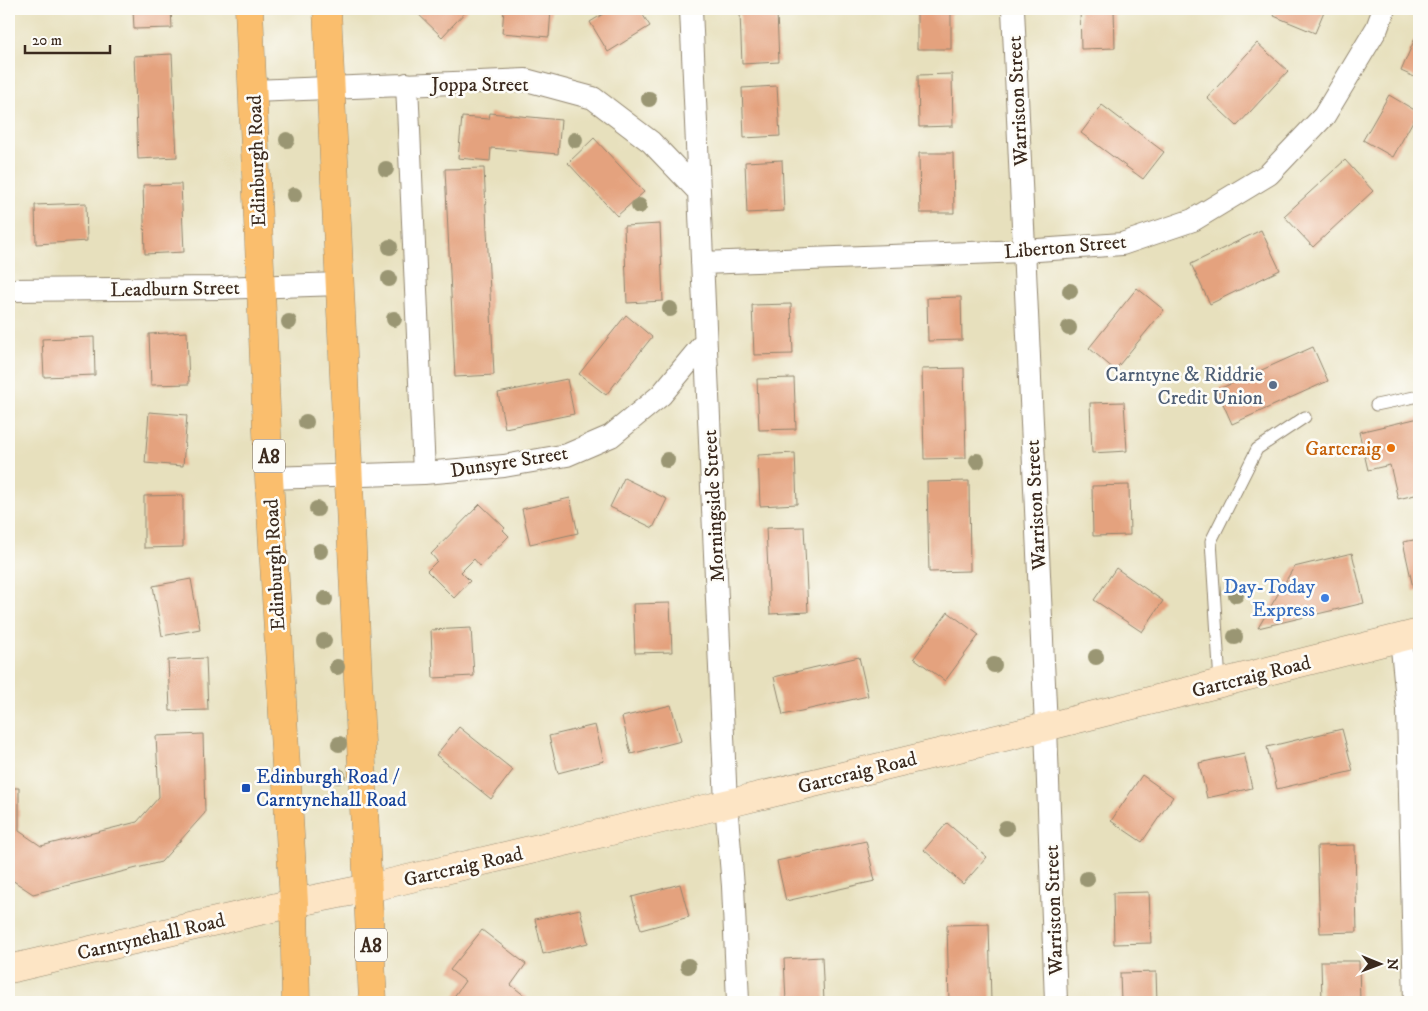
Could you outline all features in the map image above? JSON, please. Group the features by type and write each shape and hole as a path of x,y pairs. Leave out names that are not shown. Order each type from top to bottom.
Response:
{"main road":[{"name":"Edinburgh Road","path":"249,9 270,478 294,903 296,1002"},
{"name":"A8","path":"327,9 374,1002"}],"street":[{"name":"Morningside Street","path":"691,9 726,804 733,886 738,1002"},
{"name":"Warriston Street","path":"1013,9 1046,727 1056,1002"},
{"name":"Liberton Street","path":"702,263 1024,251 1122,244 1193,220 1269,174 1324,116 1376,28 1384,9"},
{"name":"Joppa Street","path":"253,92 526,80 593,98 651,142 699,192"},
{"path":"407,84 424,473"},
{"name":"Leadburn Street","path":"9,290 340,284"},
{"name":"Dunsyre Street","path":"270,478 424,473 504,466 567,455 611,436 661,395 705,342"},
{"path":"1410,636 1408,710 1415,1002"},
{"name":"Gartcraig Road","path":"294,903 369,888 726,804 1046,727 1410,636"},
{"name":"Carntynehall Road","path":"9,970 294,903"}],"lane":[{"path":"1376,405 1419,396"},
{"path":"1220,683 1211,541 1257,449 1305,417"}],"building":[{"path":"133,9 171,9 172,28 134,29"},
{"path":"413,9 468,9 442,37"},
{"path":"504,9 551,9 549,37 502,33"},
{"path":"611,9 639,9 650,26 608,52 590,22"},
{"path":"917,9 951,9 951,49 917,49"},
{"path":"1080,9 1114,9 1115,48 1081,49"},
{"path":"1277,9 1325,9 1315,33 1274,16"},
{"path":"777,12 779,62 742,64 740,13"},
{"path":"1419,29 1419,79 1401,71"},
{"path":"1257,43 1288,71 1237,126 1207,98"},
{"path":"172,54 177,157 138,159 134,56"},
{"path":"952,74 953,126 919,127 918,75"},
{"path":"777,86 780,136 744,138 742,88"},
{"path":"1389,95 1418,112 1393,157 1363,140"},
{"path":"1102,105 1164,152 1143,179 1081,133"},
{"path":"490,113 561,120 558,154 491,148 490,161 458,158 462,117 489,119"},
{"path":"594,138 644,192 617,216 568,163"},
{"path":"919,153 953,153 954,213 920,213"},
{"path":"782,160 784,211 747,213 745,162"},
{"path":"1345,160 1373,191 1313,247 1284,216"},
{"path":"484,168 494,375 455,377 445,169"},
{"path":"181,184 184,252 145,254 143,185"},
{"path":"86,203 87,241 36,244 35,205"},
{"path":"660,224 663,301 627,303 624,226"},
{"path":"1261,230 1280,270 1210,304 1191,264"},
{"path":"1137,288 1164,310 1115,370 1089,348"},
{"path":"961,297 962,340 928,341 927,298"},
{"path":"791,304 793,354 754,355 752,305"},
{"path":"626,315 652,337 606,395 579,374"},
{"path":"187,332 189,384 151,385 149,334"},
{"path":"94,337 95,375 44,377 42,339"},
{"name":"Carntyne & Riddrie Credit Union","path":"1313,347 1328,381 1232,424 1217,390"},
{"path":"964,368 966,458 924,459 922,369"},
{"path":"794,378 796,429 759,430 757,379"},
{"path":"567,379 574,414 505,428 498,393"},
{"path":"1124,402 1127,451 1092,453 1090,403"},
{"path":"149,412 187,415 183,466 145,463"},
{"name":"Gartcraig","path":"1419,418 1419,494 1398,499 1390,465 1368,470 1359,432"},
{"path":"795,453 797,504 760,506 758,455"},
{"path":"624,478 667,499 653,528 610,507"},
{"path":"969,481 970,571 929,572 927,482"},
{"path":"1129,485 1130,535 1093,536 1092,486"},
{"path":"183,495 183,547 144,548 144,496"},
{"path":"570,498 578,533 530,544 522,509"},
{"path":"480,504 505,528 503,530 509,536 480,566 474,559 461,572 470,581 454,598 427,571 437,561 431,554"},
{"path":"804,527 808,612 770,614 766,528"},
{"path":"1419,539 1419,590 1414,592 1403,542"},
{"path":"1352,553 1364,603 1258,628 1294,567"},
{"path":"1116,568 1163,601 1142,632 1094,600"},
{"path":"191,579 200,629 162,636 153,586"},
{"path":"670,603 672,652 635,653 633,604"},
{"path":"948,612 979,635 945,681 914,658"},
{"path":"471,628 474,676 433,678 431,630"},
{"path":"859,657 868,696 783,715 774,677"},
{"path":"206,658 208,710 170,711 168,660"},
{"path":"671,705 681,741 631,754 622,717"},
{"path":"595,725 604,761 558,773 549,736"},
{"path":"459,727 513,770 491,799 436,755"},
{"path":"1342,729 1353,771 1277,789 1267,747"},
{"path":"203,734 205,813 161,862 33,894 9,878 9,788 19,788 19,831 41,846 137,822 159,797 156,736"},
{"path":"1244,753 1252,788 1207,798 1199,763"},
{"path":"1142,775 1173,797 1142,842 1111,821"},
{"path":"947,823 987,857 963,884 924,850"},
{"path":"866,841 875,881 786,901 777,861"},
{"path":"1355,845 1357,932 1320,933 1317,846"},
{"path":"680,884 689,917 641,930 632,897"},
{"path":"1149,892 1151,943 1114,944 1113,893"},
{"path":"580,909 588,943 543,954 535,919"},
{"path":"989,924 991,1002 949,1002 947,925"},
{"path":"482,930 526,964 511,985 530,1000 529,1002 501,1002 498,1000 497,1002 458,1002 453,998 465,981 450,970"},
{"path":"822,957 824,1002 786,1002 784,959"},
{"path":"1321,961 1359,961 1360,1002 1322,1002"},
{"path":"1156,972 1157,1002 1121,1002 1120,973"}],"place":[{"name":"Carntyne & Riddrie Credit Union","path":"1273,385"},
{"name":"Gartcraig","path":"1391,448"},
{"name":"Day-Today Express","path":"1325,598"},
{"name":"Edinburgh Road / Carntynehall Road","path":"246,788"}]}
